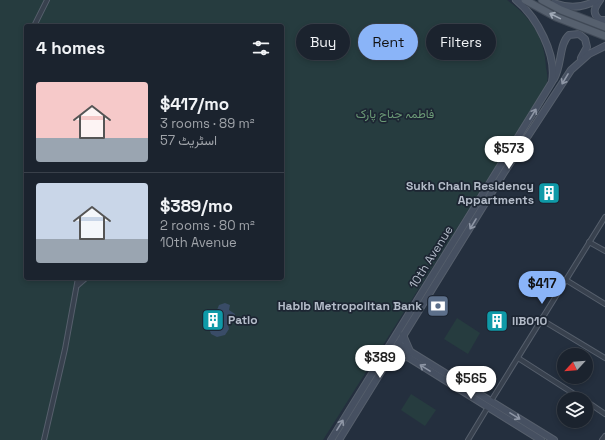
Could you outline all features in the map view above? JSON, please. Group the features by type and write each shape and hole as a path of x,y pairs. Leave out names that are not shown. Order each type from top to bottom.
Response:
{"main road":[{"path":"516,0 528,10 540,30 552,62 552,82"},
{"path":"525,0 556,17 605,36"},
{"path":"542,0 561,10 604,24"},
{"path":"545,0 569,8 584,6 597,0"},
{"path":"600,0 595,7 595,13 604,24"},
{"name":"10th Avenue","path":"331,440 355,407 389,359 539,118 586,52 587,43 582,36 575,34 565,39 560,67 552,82 355,407 339,440"},
{"name":"10th Avenue","path":"578,63 595,50 605,46"},
{"path":"486,189 492,193"},
{"path":"403,336 409,354"},
{"path":"396,347 490,404 554,440"},
{"path":"389,359 409,354"},
{"path":"490,404 541,440"}],"street":[{"path":"35,24 47,0"},
{"path":"468,440 605,217"},
{"path":"589,242 605,252"},
{"path":"44,440 60,371 78,280"},
{"path":"78,285 84,280"},
{"path":"566,280 605,304"},
{"path":"542,320 605,358"},
{"path":"518,358 571,392"},
{"path":"593,406 605,414"},
{"path":"602,440 605,436"}],"green space":[{"name":"فاطمہ جناح پارک","path":"0,0 507,0 530,21 540,38 543,47 547,83 539,99 323,440 0,440"},
{"path":"457,318 480,333 468,354 444,339"},
{"path":"411,394 436,410 425,426 401,410"}],"water":[{"path":"225,303 230,305 229,310 235,314 235,316 227,321 229,329 225,335 217,337 211,334 208,325 215,321 215,315 220,315 217,310 219,305"}],"place":[{"name":"Sukh Chain Residency Appartments","path":"549,193"},
{"name":"Habib Metropolitan Bank","path":"438,306"},
{"name":"Patio","path":"213,320"},
{"name":"IIB010","path":"497,321"}]}
